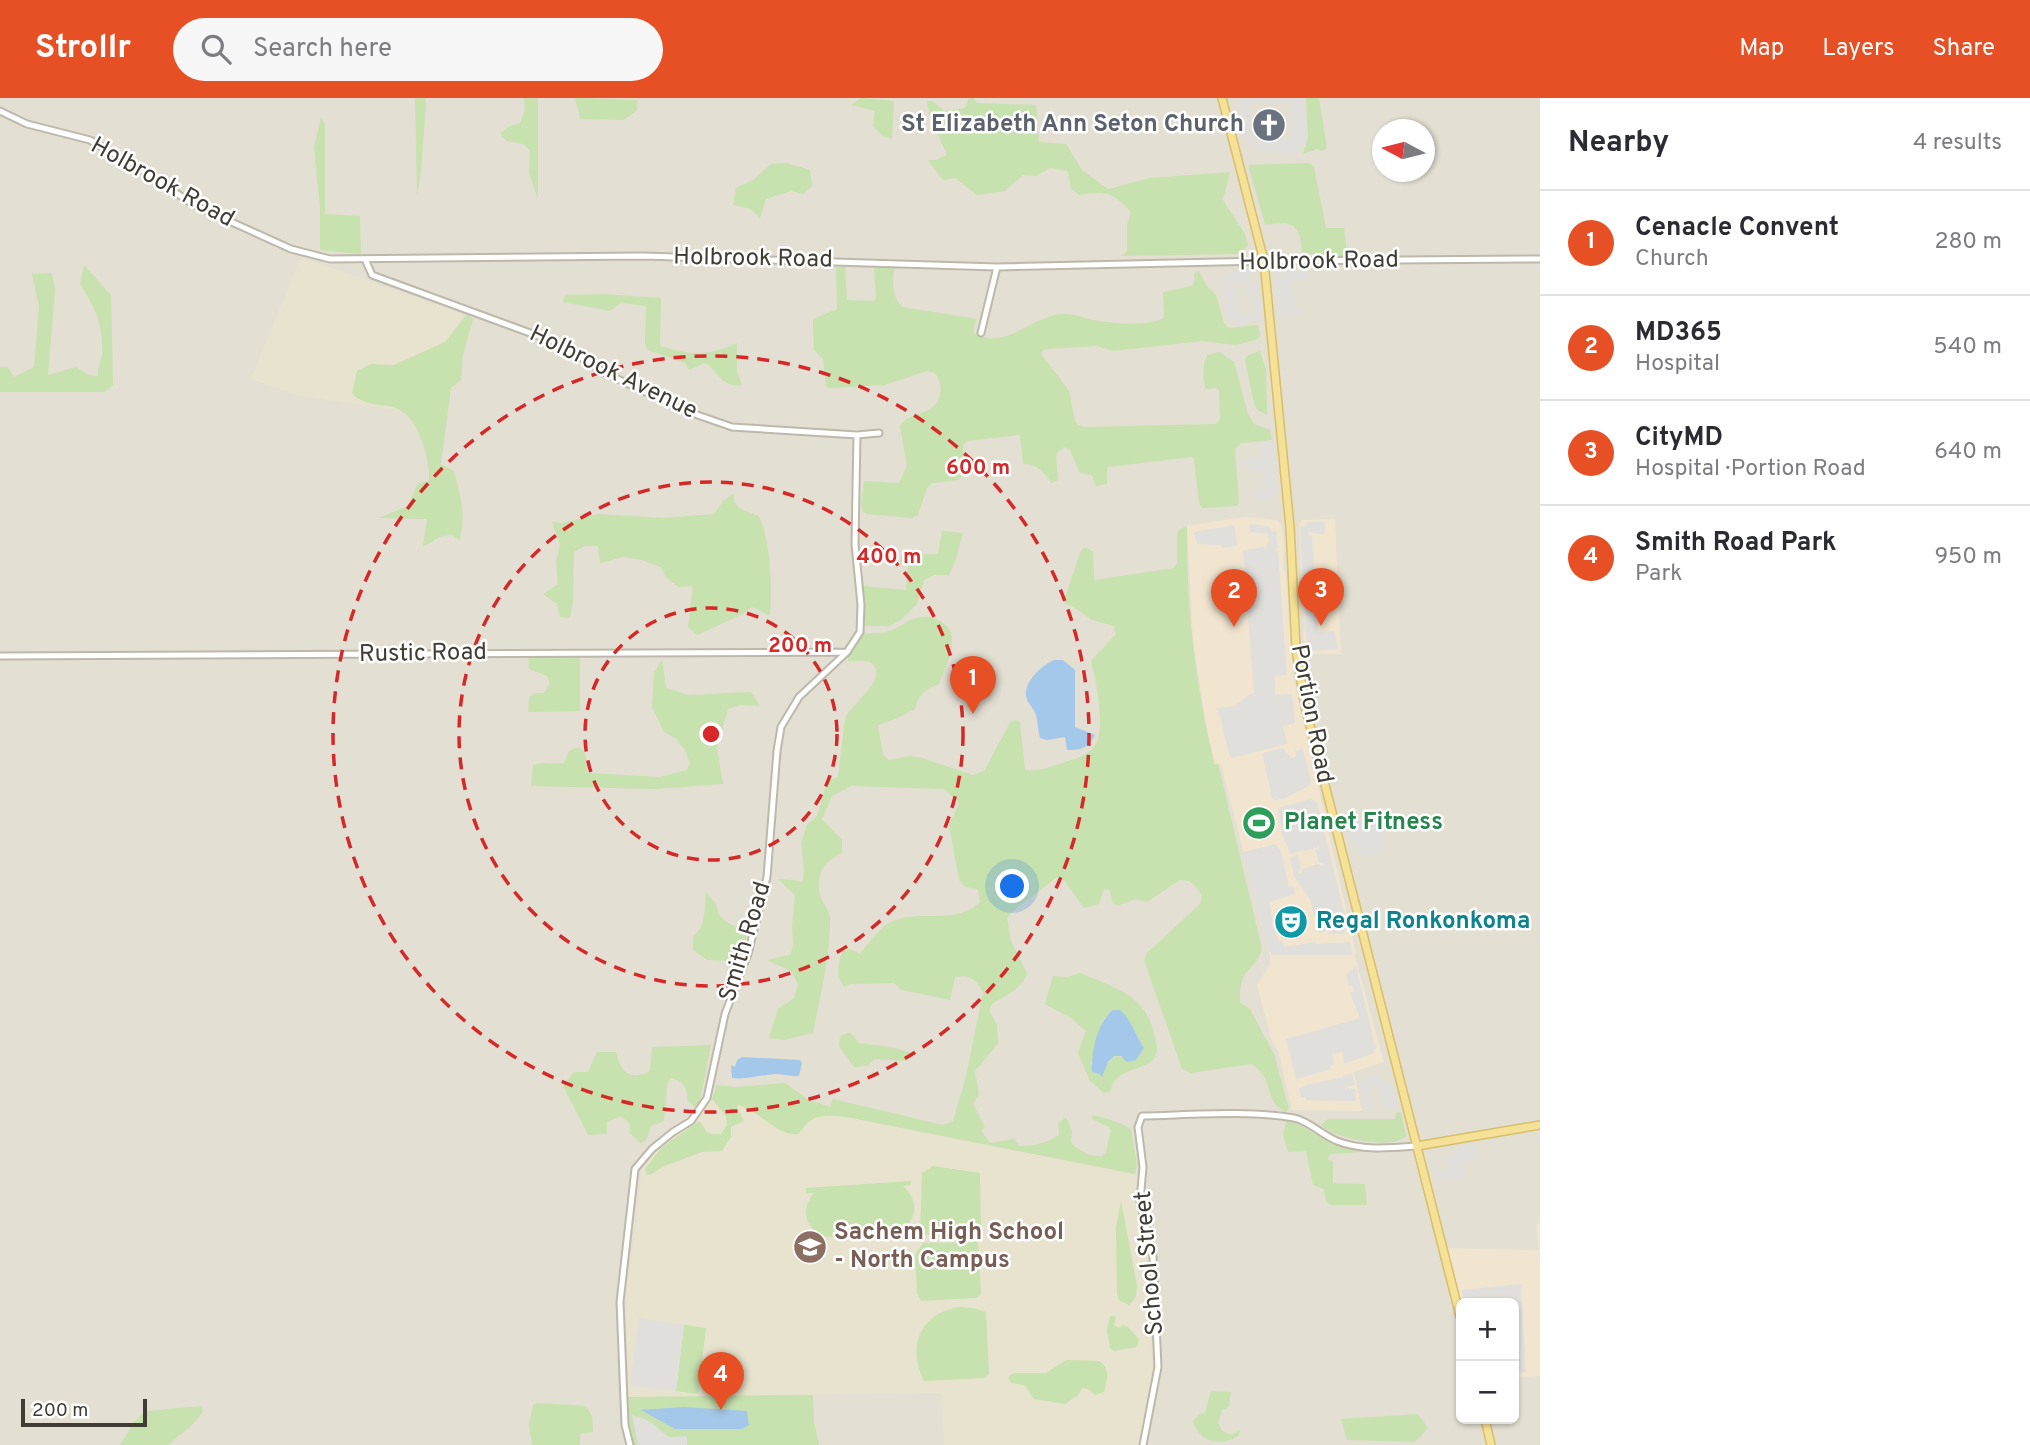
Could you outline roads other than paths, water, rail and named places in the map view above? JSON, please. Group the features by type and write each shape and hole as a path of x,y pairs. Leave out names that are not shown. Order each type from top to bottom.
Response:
{"main road":[{"name":"Portion Road","path":"1222,98 1264,261 1290,527 1298,668 1325,788 1456,1300"},
{"path":"1418,1146 1540,1125"},
{"path":"1486,1424 1491,1445"}],"street":[{"name":"Holbrook Road","path":"0,111 27,124 90,140 194,205 291,249 330,260 643,256 997,267 1540,259"},
{"name":"Holbrook Avenue","path":"365,258 372,275 560,344 609,375 687,411 732,427 858,435 878,433"},
{"path":"981,333 997,267"},
{"name":"Smith Road","path":"630,1445 625,1425 620,1302 635,1170 652,1149 691,1121 707,1098 724,1014 748,954 767,877 781,727 799,697 847,652 860,632 861,605 855,544 858,435"},
{"name":"Rustic Road","path":"0,656 847,652"},
{"name":"School Street","path":"1143,1445 1158,1367 1153,1257 1140,1201 1143,1167 1139,1122 1142,1116 1280,1116 1298,1119 1338,1141 1352,1145 1373,1148 1418,1146"}],"water":[{"path":"1054,660 1063,660 1075,670 1075,727 1095,735 1090,743 1081,749 1067,750 1065,737 1047,740 1040,738 1036,715 1026,695 1031,679"},
{"path":"1113,1010 1120,1010 1124,1014 1144,1048 1136,1060 1127,1062 1121,1056 1114,1056 1108,1062 1102,1077 1092,1072 1094,1047 1103,1022"},
{"path":"742,1057 800,1060 802,1063 799,1076 775,1074 732,1078 731,1065 735,1067 737,1060"},
{"path":"683,1407 747,1411 749,1425 742,1429 675,1429 641,1410"}],"place":[{"name":"St Elizabeth Ann Seton Church","path":"1269,125"},
{"name":"CityMD","path":"1321,626"},
{"name":"MD365","path":"1234,627"},
{"name":"Cenacle Convent","path":"973,714"},
{"name":"Planet Fitness","path":"1259,823"},
{"name":"Regal Ronkonkoma","path":"1291,922"},
{"name":"Sachem High School - North Campus","path":"810,1247"},
{"name":"Smith Road Park","path":"721,1410"}]}
